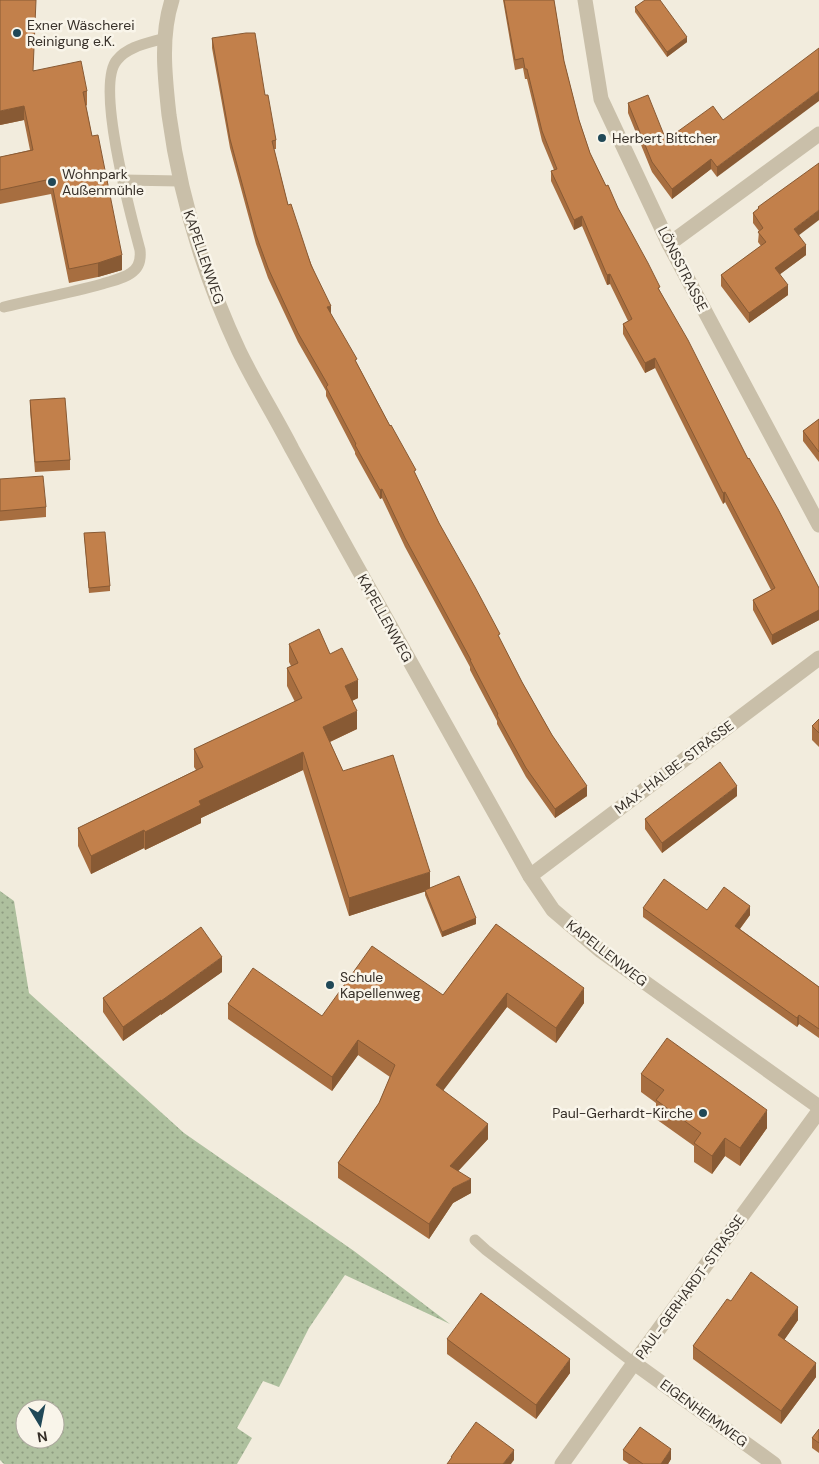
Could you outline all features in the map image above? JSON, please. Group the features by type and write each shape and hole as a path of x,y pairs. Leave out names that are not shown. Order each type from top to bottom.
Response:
{"street":[{"name":"KAPELLENWEG","path":"172,0 169,8 165,38 166,86 174,153 200,254 220,307 240,352 352,558 530,876 553,910 601,952 819,1107"},
{"name":"LÖNSSTRASSE","path":"584,0 600,99 669,244 819,525"},
{"path":"669,244 819,134"},
{"name":"MAX-HALBE-STRASSE","path":"530,876 819,658"},
{"name":"PAUL-GERHARDT-STRASSE","path":"562,1464 819,1111"},
{"name":"EIGENHEIMWEG","path":"634,1363 774,1464"}],"lane":[{"path":"4,307 81,290 122,278 132,273 138,266 141,257 123,180 114,130 110,97 110,76 116,60 126,52 141,45 165,38"},
{"path":"123,180 180,181"},
{"path":"475,1240 634,1363"}],"green space":[{"path":"0,891 14,901 29,993 184,1133 354,1251 450,1324 345,1275 309,1328 279,1387 263,1381 237,1428 252,1438 237,1464 4,1464 0,1460"}],"building":[{"name":"Wohnpark Außenmühle","path":"0,0 36,0 33,71 81,61 87,91 83,92 92,136 98,135 122,255 98,263 69,269 51,179 0,190 0,157 33,150 24,106 0,111"},
{"path":"504,0 554,0 564,61 579,120 590,153 648,263 660,287 658,288 688,340 748,459 778,509 819,588 819,610 772,635 753,600 775,588 725,492 723,493 655,358 645,363 623,324 632,319 610,274 607,275 582,216 574,220 551,171 557,169 542,131 523,58 515,60"},
{"path":"645,0 660,0 687,37 667,52 635,7"},
{"path":"255,33 265,95 268,95 276,140 272,141 288,205 291,204 311,265 331,306 327,307 357,359 355,360 390,426 416,470 414,471 439,523 500,634 498,635 522,682 552,735 587,786 555,809 526,768 497,715 471,660 405,538 382,489 380,490 355,445 326,387 328,385 298,333 268,268 256,235 230,139 212,38"},
{"path":"819,48 819,91 717,167 711,159 672,189 652,162 628,103 648,95 666,140 713,106 723,120"},
{"path":"819,163 819,210 794,229 806,245 775,268 788,285 749,313 721,275 766,242 758,232 763,228 753,213 758,207"},
{"path":"65,398 70,460 35,462 30,400"},
{"path":"819,419 819,452 803,431"},
{"path":"43,476 46,507 0,511 0,479"},
{"path":"105,532 110,586 89,588 84,533"},
{"path":"319,629 330,654 342,648 358,680 345,686 357,711 323,727 343,771 393,755 430,872 349,898 303,752 199,801 201,805 91,856 78,828 203,767 194,749 302,698 287,668 298,663 289,644"},
{"path":"819,719 819,733 812,726"},
{"path":"720,762 737,786 662,843 645,819"},
{"path":"459,876 476,918 442,932 425,890"},
{"path":"664,879 707,910 724,887 750,906 735,926 819,987 819,1029 799,1015 797,1018 643,908"},
{"path":"496,924 584,988 556,1028 507,993 436,1085 488,1124 450,1166 471,1179 453,1188 429,1224 338,1163 379,1103 395,1065 358,1040 332,1077 228,1004 253,968 322,1016 372,946 443,995"},
{"path":"201,927 222,957 123,1027 103,998"},
{"name":"Paul-Gerhardt-Kirche","path":"667,1038 767,1110 740,1148 725,1138 712,1156 694,1143 701,1133 656,1100 664,1090 641,1074"},
{"path":"751,1272 798,1307 778,1335 816,1363 781,1411 693,1346 727,1299 731,1301"},
{"path":"481,1293 570,1359 536,1405 447,1339"},
{"path":"476,1422 514,1450 503,1464 447,1464 451,1457"},
{"path":"640,1427 671,1449 661,1464 643,1464 623,1450"},
{"path":"819,1429 819,1443 812,1438"}],"place":[{"name":"Exner Wäscherei Reinigung e.K.","path":"17,33"},
{"name":"Herbert Bittcher","path":"602,138"},
{"name":"Wohnpark Außenmühle","path":"52,182"},
{"name":"Schule Kapellenweg","path":"330,985"},
{"name":"Paul-Gerhardt-Kirche","path":"703,1113"}]}
